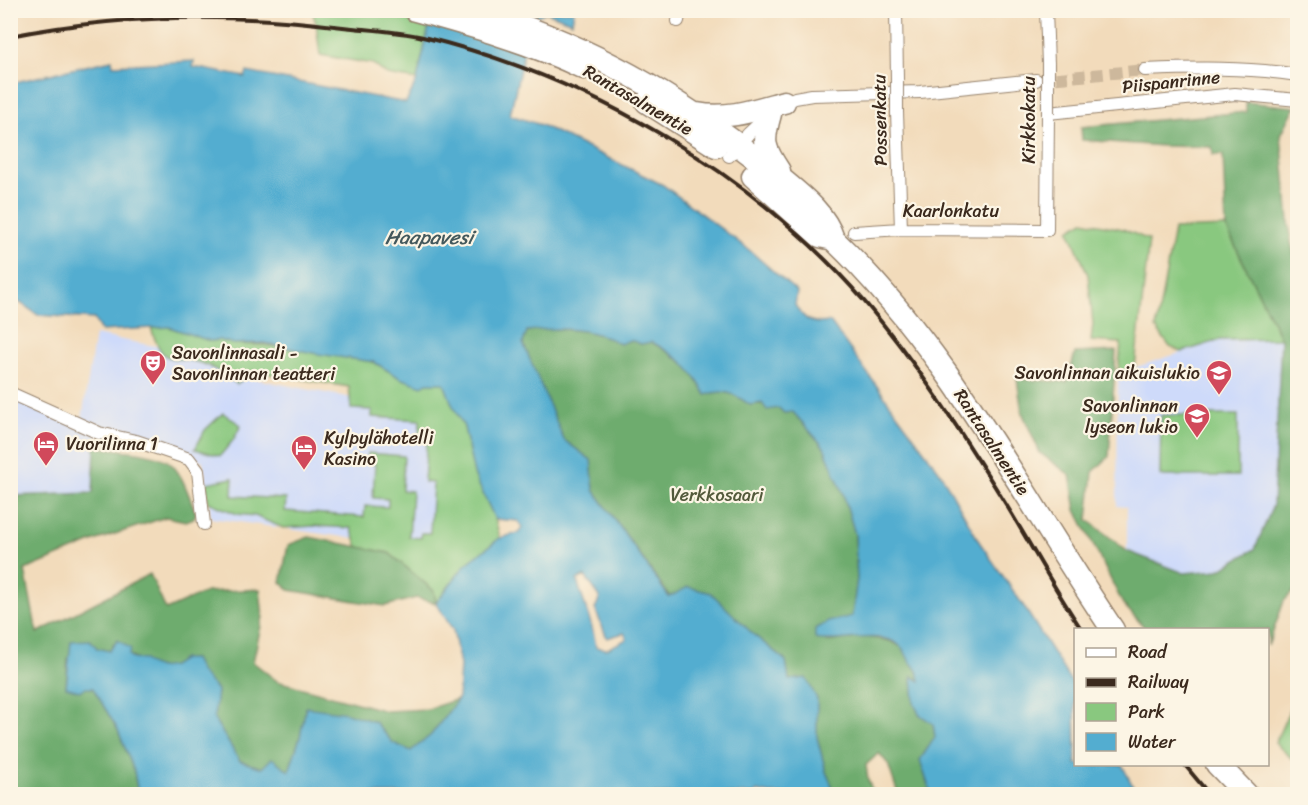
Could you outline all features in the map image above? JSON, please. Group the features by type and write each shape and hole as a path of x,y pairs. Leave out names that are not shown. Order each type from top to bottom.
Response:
{"highway":[{"path":"470,10 506,20 548,43"},
{"name":"Rantasalmentie","path":"418,11 548,43 611,65 696,114 820,236 843,239"},
{"name":"Rantasalmentie","path":"548,43 693,131 734,151 790,187 816,210 830,228 843,239 879,287 923,339 961,392 1112,628"},
{"path":"696,114 725,117 777,108"},
{"path":"777,108 764,134 765,147 790,187"},
{"path":"1217,766 1246,795"}],"street":[{"name":"Possenkatu","path":"896,10 901,229"},
{"name":"Kirkkokatu","path":"1046,10 1047,230"},
{"path":"1144,70 1209,68 1265,70 1298,75"},
{"path":"734,151 777,108 812,95 920,92 1036,80"},
{"name":"Piispanrinne","path":"1048,113 1235,94 1298,100"},
{"name":"Kaarlonkatu","path":"843,239 901,229 1047,230"},
{"path":"10,393 99,433 135,441 189,459 198,471 204,524"}],"shaded area":[{"path":"95,335 209,356 244,377 424,412 438,460 437,550 211,518 203,461 82,419"},
{"name":"Savonlinnan lyseon lukio","path":"1281,339 1273,505 1255,549 1219,570 1184,573 1127,551 1127,507 1117,506 1118,373 1220,340"},
{"path":"10,394 99,433 95,447 93,493 11,496"}],"green space":[{"path":"312,11 441,11 429,27 417,80 387,75 373,64 320,55"},
{"path":"1246,102 1295,107 1281,135 1291,242 1298,270 1298,587 1284,601 1269,643 1269,628 1145,628 1123,604 1076,510 1070,475 1040,453 1022,412 1017,379 1067,382 1075,353 1116,351 1109,457 1093,472 1088,520 1127,551 1184,573 1219,570 1255,549 1273,505 1281,339 1226,227 1223,155 1213,155 1212,147 1082,140 1081,127 1246,112"},
{"path":"1083,221 1123,229 1149,240 1135,367 1118,373 1121,343 1091,341 1093,324 1088,275 1069,230"},
{"path":"1226,227 1281,339 1220,340 1182,352 1170,347 1156,328 1174,229"},
{"path":"169,327 210,341 265,345 374,362 400,378 427,383 444,383 464,427 474,474 495,519 500,538 465,565 436,603 434,591 389,553 358,547 351,528 314,526 283,528 255,516 237,514 208,502 206,483 233,478 232,496 286,499 285,511 364,517 365,506 388,507 388,499 373,498 375,464 368,463 368,453 404,456 402,490 412,491 409,537 421,538 421,533 430,533 433,483 424,482 427,439 419,438 420,420 372,417 372,410 351,409 349,387 252,371 237,384 204,364 170,358 160,350 151,328"},
{"name":"Verkkosaari","path":"540,329 592,333 620,344 630,340 641,344 651,342 683,363 706,395 724,392 750,405 768,404 784,413 793,412 824,447 843,493 855,534 857,579 852,617 828,622 826,642 865,637 890,641 902,647 919,673 921,681 912,676 914,703 919,714 933,724 935,737 920,760 931,794 898,794 888,764 879,753 866,765 868,780 874,794 844,794 834,790 826,772 817,737 817,699 789,680 786,661 754,635 670,597 594,490 591,460 564,440 523,343 527,331"},
{"path":"223,413 241,425 234,439 220,456 195,449 205,430"},
{"path":"1161,415 1238,415 1238,476 1160,476"},
{"path":"95,447 145,453 164,459 175,468 182,479 196,513 194,518 186,521 166,517 97,540 25,570 37,633 150,574 166,610 206,592 260,589 263,617 253,662 277,681 386,711 428,709 458,699 431,735 411,751 393,743 375,722 307,708 289,771 263,768 240,761 214,719 217,690 200,673 194,659 164,668 156,667 141,662 114,643 109,651 97,648 68,658 66,687 93,688 118,730 134,771 138,794 11,794 10,496 93,493"},
{"path":"309,537 389,553 434,591 436,603 416,598 385,606 289,590 281,582 288,545"},
{"path":"1297,693 1297,763 1275,743"}],"water":[{"name":"Haapavesi","path":"441,11 574,11 572,22 546,12 531,19 510,115 541,125 663,185 748,249 797,292 795,305 805,318 818,323 830,322 940,472 980,543 1023,605 1074,686 1074,766 1123,766 1137,794 931,794 920,760 935,737 933,724 919,714 914,703 912,676 920,681 903,649 894,642 884,639 815,639 815,629 828,622 852,616 857,579 855,534 843,493 824,447 793,412 784,413 779,408 767,410 762,403 750,405 724,392 706,395 684,363 652,342 641,344 630,340 620,344 610,338 587,331 551,329 527,331 523,343 564,440 591,460 594,490 669,597 688,587 711,593 754,635 786,661 789,680 806,678 817,699 817,737 826,772 834,790 844,794 770,794 757,791 754,794 138,794 134,771 118,730 93,688 79,691 66,687 71,641 90,640 97,648 109,651 118,640 131,649 129,655 133,659 145,660 158,668 172,666 183,659 194,659 201,673 217,690 214,719 240,761 262,768 272,758 289,771 300,737 306,707 347,713 375,722 393,743 411,751 431,735 458,699 460,665 453,630 436,603 465,565 500,538 518,533 522,527 518,521 495,519 474,474 464,427 444,383 427,383 422,386 400,378 374,362 264,343 234,344 219,340 210,341 169,327 101,331 94,319 38,315 19,302 11,302 10,239 16,235 10,231 11,83 112,60 113,65 194,61 193,67 245,77 247,72 406,103 417,80 429,27","holes":["585,576 600,597 595,609 607,638 624,633 627,639 607,649 596,647 577,580"]}],"tunnel":[{"path":"1038,80 1145,70"}],"railway":[{"path":"10,36 93,23 176,18 260,19 403,33 485,55 546,77 606,104 719,171 771,211 820,254 864,301 902,348 954,422 1081,628"},
{"path":"1186,766 1209,794"}],"place":[{"name":"Savonlinnasali - Savonlinnan teatteri","path":"153,386"},
{"name":"Savonlinnan aikuislukio","path":"1219,396"},
{"name":"Savonlinnan lyseon lukio","path":"1197,439"},
{"name":"Vuorilinna 1","path":"46,467"},
{"name":"Kylpylähotelli Kasino","path":"304,471"}]}
